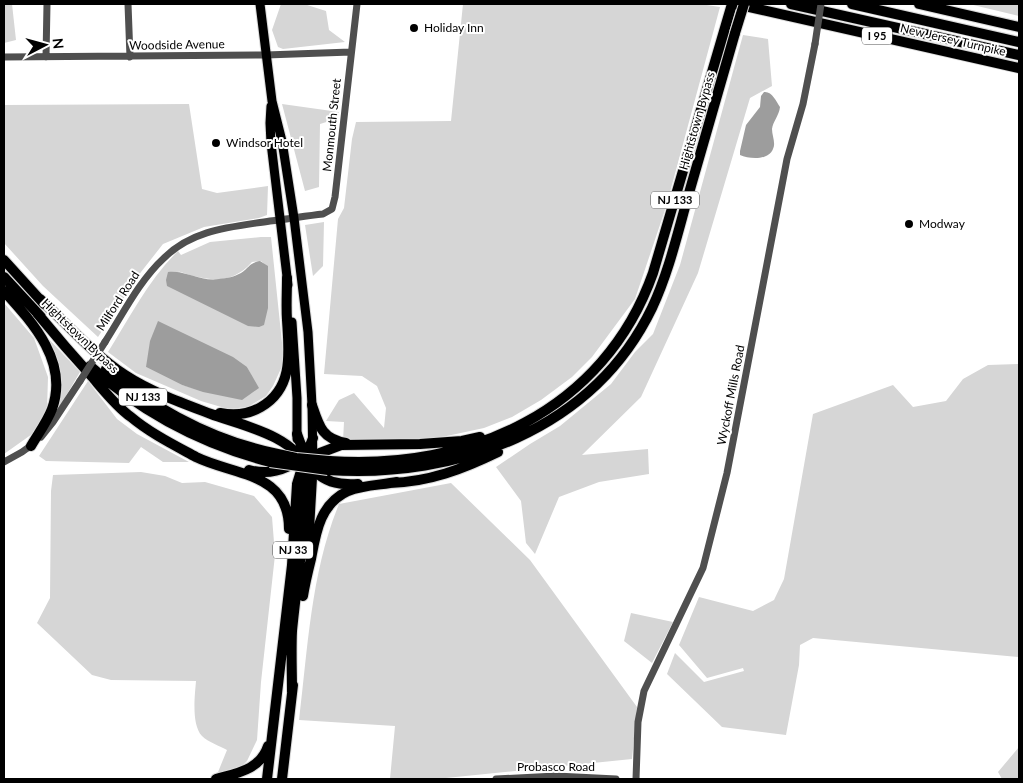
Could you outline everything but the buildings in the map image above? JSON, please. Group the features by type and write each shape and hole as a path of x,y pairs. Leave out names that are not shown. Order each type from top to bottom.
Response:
{"highway":[{"name":"Hightstown Bypass","path":"329,466 394,461 448,452 497,437 539,416 567,396 604,359 627,328 644,298 661,249 724,30 734,4"},
{"name":"New Jersey Turnpike","path":"734,4 1019,68"},
{"name":"Hightstown Bypass","path":"4,277 37,313 97,372 147,410 182,430 212,443 272,457 360,471 393,470 447,461 504,444 550,421 585,395 610,371 631,344 652,306 668,266 744,4"},
{"name":"New Jersey Turnpike","path":"791,4 1019,55"},
{"name":"New Jersey Turnpike","path":"852,4 1019,42"},
{"path":"919,4 1019,28"},
{"name":"Hightstown Bypass","path":"4,260 95,360 123,383 168,413 202,430 272,457"},
{"path":"152,390 226,414 248,413 267,403 280,389 288,367 287,278"},
{"path":"4,292 37,329 49,351 55,375 55,396 52,410 31,446"},
{"path":"40,299 102,358 124,374 152,390 205,412 272,435 285,443 325,479 342,484 397,482"},
{"path":"37,313 126,414 149,430 196,457 260,480 274,489 280,496 287,510 290,526 286,574 286,616"},
{"path":"312,404 319,424 326,434 338,442 352,444 420,444 468,440 494,433 539,416"},
{"path":"304,588 318,527 324,512 341,495 353,489 433,478 466,467 530,436 550,421"},
{"path":"292,692 292,632 301,550 305,480 305,461 297,434"},
{"path":"305,461 313,438"},
{"path":"175,444 222,462 258,472 277,471 305,461 331,448 352,444"},
{"name":"NJ 33","path":"267,779 292,565 297,484 305,461"},
{"name":"NJ 33","path":"282,779 304,588"},
{"path":"216,779 246,771 261,761 266,754 272,736"}],"main road":[{"path":"260,4 272,101 282,141 294,218 308,332 313,438"},
{"path":"272,101 270,123 294,346 297,434"},
{"name":"NJ 33","path":"304,588 310,536 305,461"}],"street":[{"path":"46,57 47,4"},
{"path":"128,4 130,57"},
{"name":"Monmouth Street","path":"294,218 328,212 334,205 357,4"},
{"name":"Wyckoff Mills Road","path":"636,779 638,722 644,691 703,568 728,473 788,159 803,104 822,4"},
{"name":"Woodside Avenue","path":"4,57 266,56 351,52"},
{"name":"Milford Road","path":"4,462 31,446 49,428 148,275 163,258 195,237 217,229 294,218"},
{"name":"Probasco Road","path":"496,779 556,776 616,779"}],"shaded area":[{"path":"4,4 12,4 16,40 4,43"},
{"path":"281,4 304,4 326,11 329,30 345,42 283,49 278,47 272,30"},
{"path":"463,4 700,4 720,7 666,207 635,299 592,357 572,377 541,400 512,417 484,428 428,440 343,441 344,422 326,421 339,400 354,393 384,428 386,408 377,386 362,376 324,374 338,219 344,208 352,139 356,122 451,121"},
{"path":"969,4 1019,4 1019,16"},
{"path":"743,35 768,39 772,86 750,98 698,273 641,397 582,455 648,449 649,474 599,482 559,497 535,554 526,543 521,501 496,467 560,426 611,384 635,352 653,334 680,265"},
{"path":"764,92 772,95 780,107 772,129 774,147 771,153 763,157 753,158 740,155 746,125 760,107 761,96"},
{"path":"189,104 202,189 217,193 268,186 267,215 204,227 163,244 141,272 98,337 43,286 4,243 4,105"},
{"path":"282,104 339,112 336,119 320,124 319,187 305,191"},
{"path":"324,222 323,266 313,276 305,225"},
{"path":"271,237 284,362 273,386 266,396 248,407 228,409 201,401 136,373 108,352 140,299 178,251 181,255 210,242","holes":["261,261 268,267 268,308 177,271 207,279 226,278 244,270 252,262","146,367 247,367 251,375 193,388 182,385"]},
{"path":"260,261 268,266 268,308 264,325 259,327 248,326 167,286 168,272 206,279 219,279 238,274"},
{"path":"4,303 34,338 48,377 47,409 35,432 4,454"},
{"path":"158,321 233,357 247,367 259,388 242,400 203,392 182,385 146,367 150,341"},
{"path":"46,336 80,372 57,411 59,369"},
{"path":"1019,364 1019,657 813,638 800,645 799,665 786,735 722,727 667,674 675,653 704,682 744,671 743,668 707,678 679,645 699,597 753,611 774,600 784,579 813,414 893,385 913,407 946,401 963,379 988,365"},
{"path":"88,381 117,419 137,434 189,462 163,462 141,447 129,463 46,461 39,456"},
{"path":"141,472 165,476 182,483 205,482 254,496 272,517 275,555 261,682 257,740 247,761 241,767 216,777 227,750 207,740 199,731 194,709 196,681 111,680 92,675 37,623 50,598 51,491 53,475"},
{"path":"451,483 530,560 637,707 632,759 436,779 390,779 395,726 299,720 316,583 322,556 339,504"},
{"path":"631,613 673,622 652,663 624,641"},
{"path":"1019,747 1019,779 1002,779 998,772"}],"place":[{"name":"Holiday Inn","path":"414,28"},
{"name":"Windsor Hotel","path":"216,143"},
{"name":"Modway","path":"909,224"}]}
